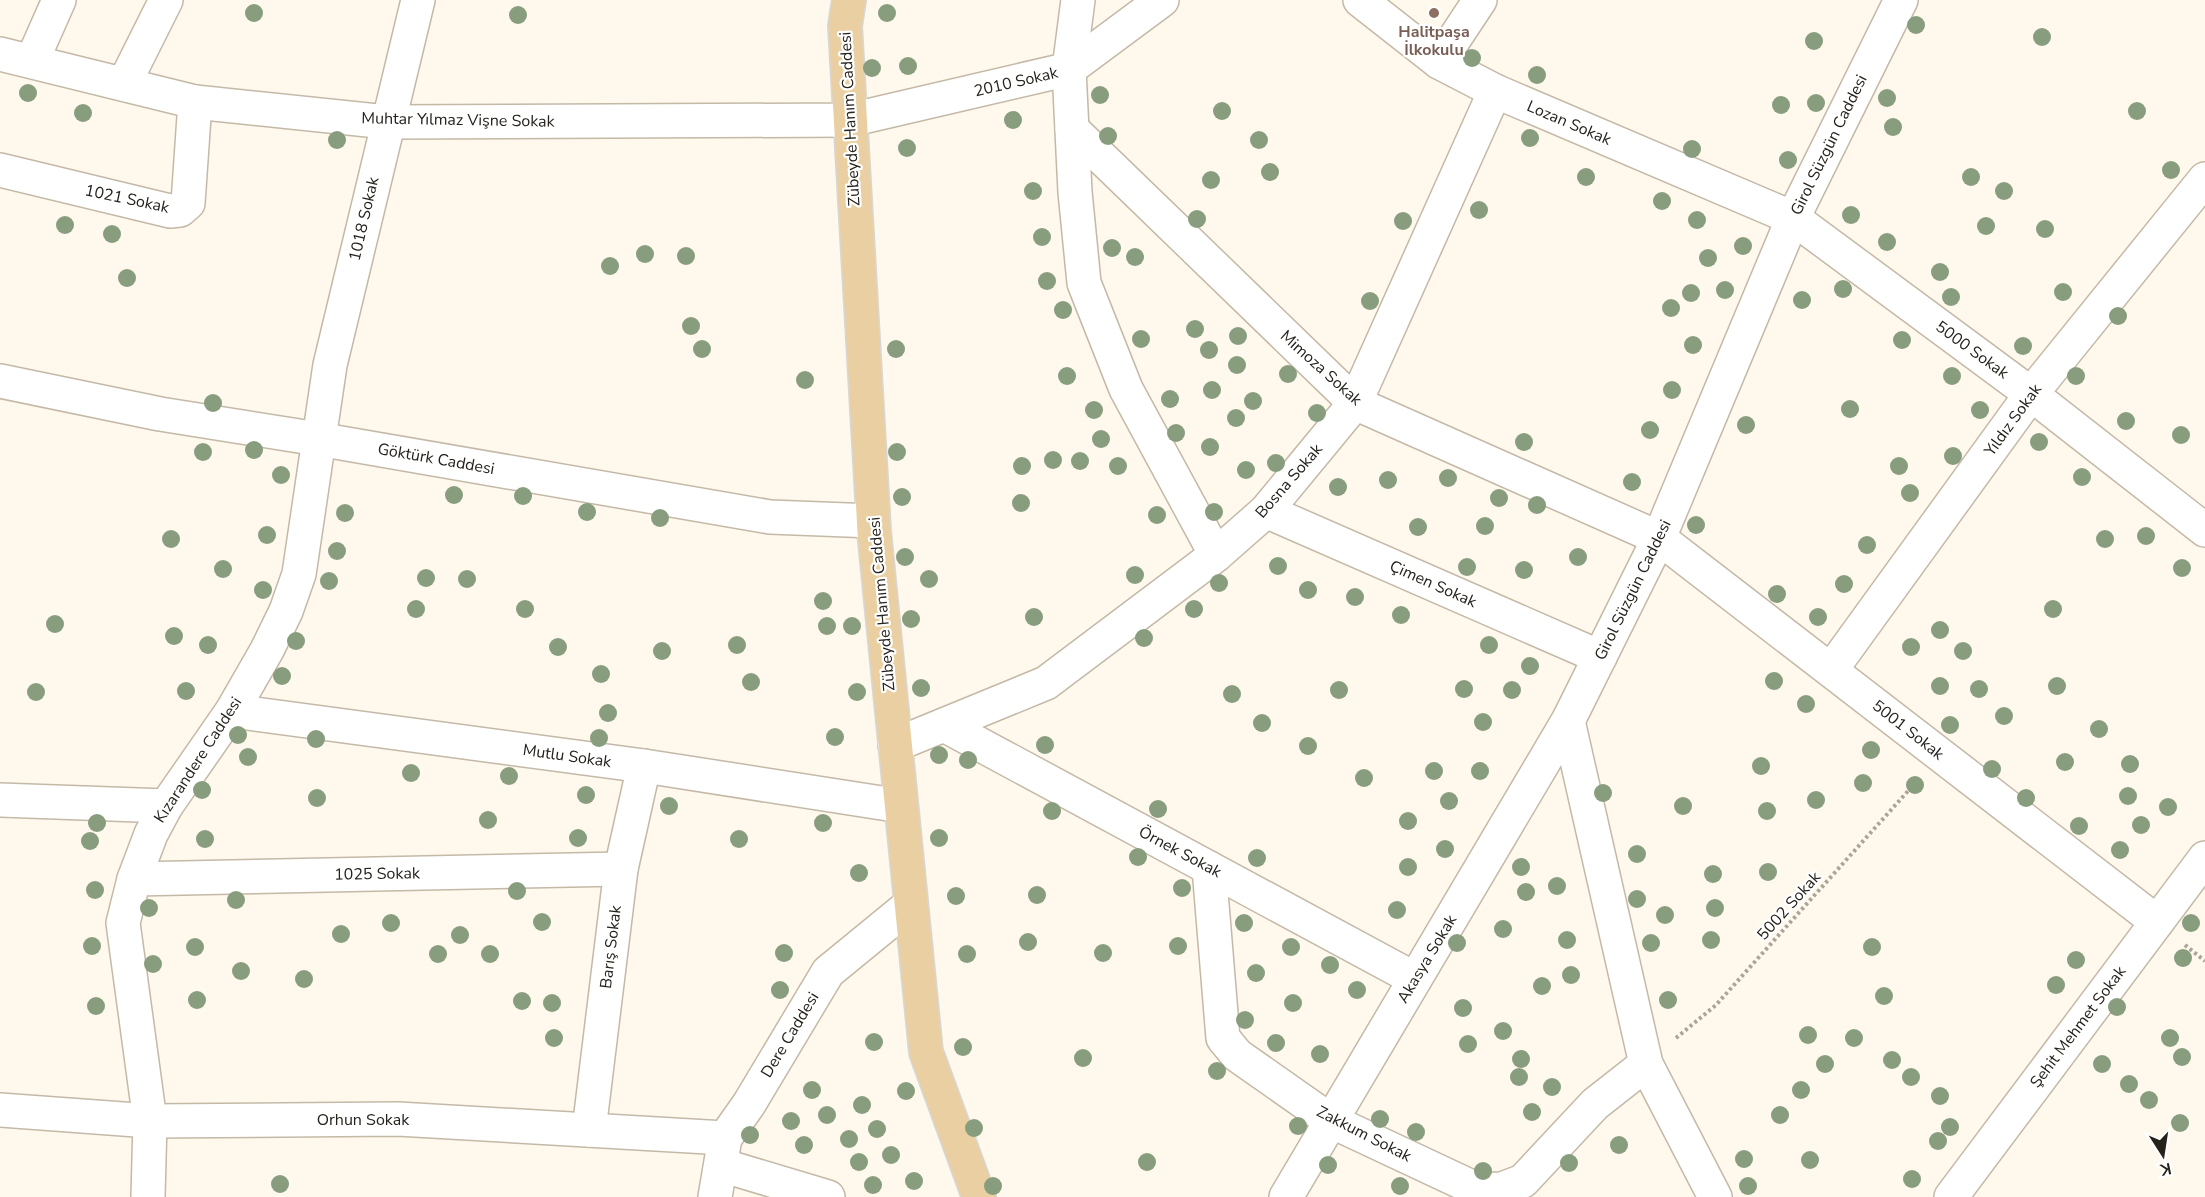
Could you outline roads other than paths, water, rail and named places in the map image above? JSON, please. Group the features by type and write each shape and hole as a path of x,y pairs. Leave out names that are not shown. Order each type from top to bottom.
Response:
{"main road":[{"name":"Zübeyde Hanım Caddesi","path":"849,0 845,26 873,521 926,1052 979,1197"}],"street":[{"path":"32,61 58,0"},
{"path":"124,84 166,0"},
{"name":"1018 Sokak","path":"318,439 330,365 418,0"},
{"path":"1078,0 1069,69 1075,192 1084,283 1126,389 1216,555"},
{"name":"2010 Sokak","path":"850,120 1069,69 1162,0"},
{"name":"Lozan Sokak","path":"1360,0 1439,62 1495,91 1793,218"},
{"path":"1439,62 1480,0"},
{"name":"Girol Süzgün Caddesi","path":"1568,722 1659,538 1793,218 1901,0"},
{"name":"Muhtar Yılmaz Vişne Sokak","path":"0,54 195,102 387,122 850,120"},
{"name":"Bosna Sokak","path":"896,745 1046,683 1216,555 1266,511 1355,403 1495,91"},
{"name":"1021 Sokak","path":"0,170 170,211 180,210 188,203 195,102"},
{"name":"Mimoza Sokak","path":"1072,129 1355,403 1659,538"},
{"name":"Yıldız Sokak","path":"1831,670 2031,394 2205,179"},
{"name":"5000 Sokak","path":"1793,218 2031,394 2205,530"},
{"name":"Göktürk Caddesi","path":"0,381 160,414 770,517 873,521"},
{"name":"Kızarandere Caddesi","path":"147,1197 150,1120 123,922 134,879 151,834 166,806 232,711 267,650 286,610 299,574 318,439"},
{"name":"Çimen Sokak","path":"1266,511 1600,657"},
{"name":"5001 Sokak","path":"1659,538 2157,922"},
{"name":"Mutlu Sokak","path":"232,711 644,766 901,806"},
{"path":"1568,722 1646,1064 1715,1197"},
{"name":"Akasya Sokak","path":"1286,1197 1568,722"},
{"name":"Örnek Sokak","path":"944,725 1415,979"},
{"name":"Barış Sokak","path":"589,1130 621,869 644,766"},
{"path":"0,800 166,806"},
{"name":"Şehit Mehmet Sokak","path":"1951,1197 2205,858"},
{"name":"Zakkum Sokak","path":"1209,868 1222,1038 1237,1055 1331,1120 1478,1190 1502,1189 1523,1181 1595,1104 1646,1064"},
{"name":"1025 Sokak","path":"134,879 621,869"},
{"name":"Dere Caddesi","path":"715,1197 723,1152 828,972 911,904"},
{"name":"Orhun Sokak","path":"0,1110 150,1120 398,1119 589,1130 723,1152 828,1197"}],"place":[{"name":"Halitpaşa İlkokulu","path":"1434,13"}]}
